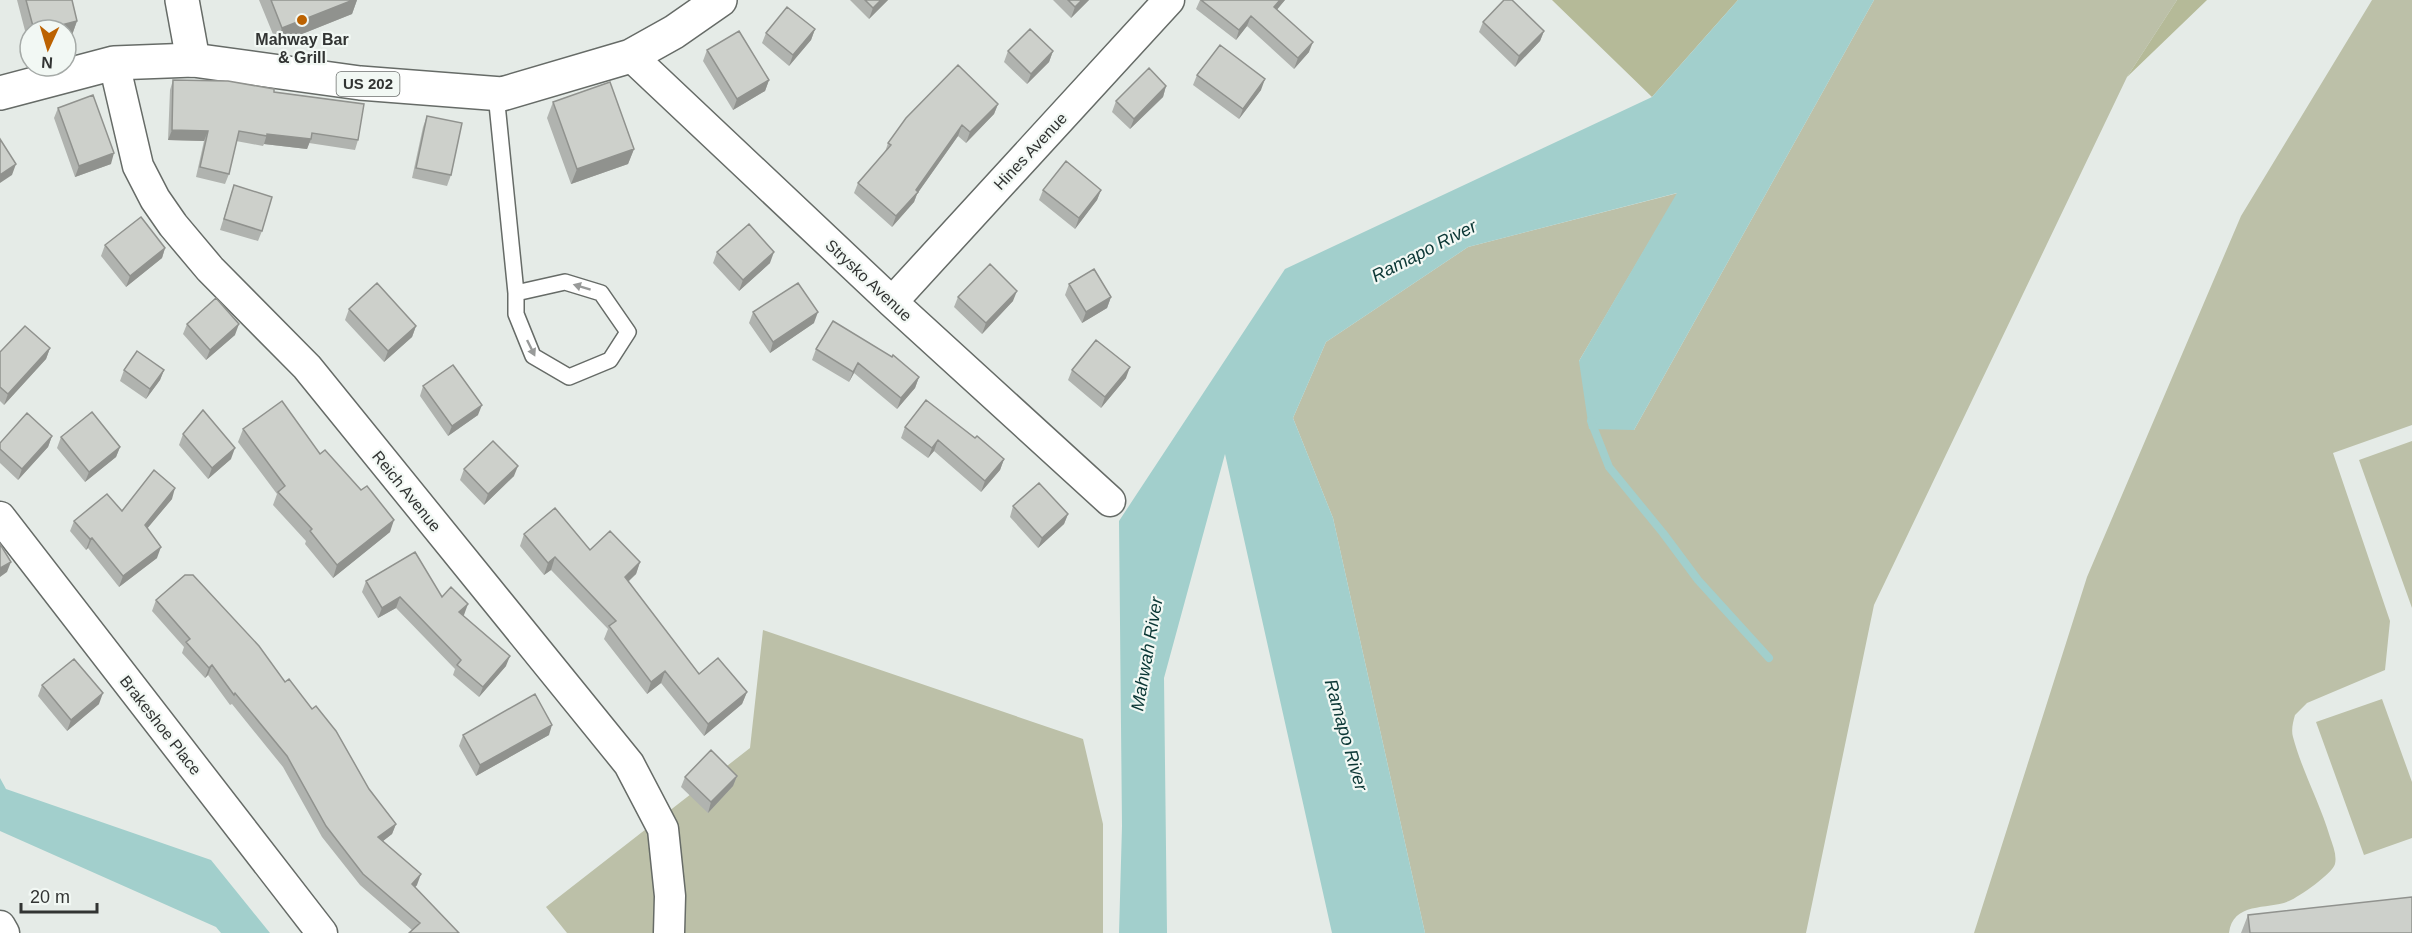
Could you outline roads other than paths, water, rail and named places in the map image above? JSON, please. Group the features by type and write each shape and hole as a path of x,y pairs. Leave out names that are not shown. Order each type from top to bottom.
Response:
{"main road":[{"path":"182,0 193,60"},
{"name":"US 202","path":"0,93 114,63 193,60 360,83 502,94 631,56 674,32 720,0"}],"street":[{"name":"Hines Avenue","path":"892,302 1169,0"},
{"name":"Strysko Avenue","path":"631,56 892,302 1110,501"},
{"name":"Reich Avenue","path":"114,63 138,166 172,225 210,269 307,368 629,764 663,829 670,896 669,933"},
{"name":"Brakeshoe Place","path":"0,517 322,933"},
{"path":"0,926 4,933"}],"lane":[{"path":"496,94 516,293 516,314 533,356 569,377 610,360 628,332 601,293 565,282 516,293"}],"water":[{"path":"1738,0 1874,0 1634,430 1589,429 1579,361 1677,193 1468,247 1326,342 1293,418 1333,518 1425,933 1332,933 1225,454 1164,678 1167,933 1119,933 1122,826 1119,521 1285,269 1652,97"},
{"path":"0,778 6,789 211,860 270,933 221,933 216,927 0,831"}],"waterway":[{"path":"1591,421 1609,467 1698,580 1769,658"}],"place":[{"name":"Mahway Bar & Grill","path":"302,20"}],"water label":[{"name":"Ramapo River","path":"1424,251"},
{"name":"Mahwah River","path":"1147,654"},
{"name":"Ramapo River","path":"1346,735"}]}
